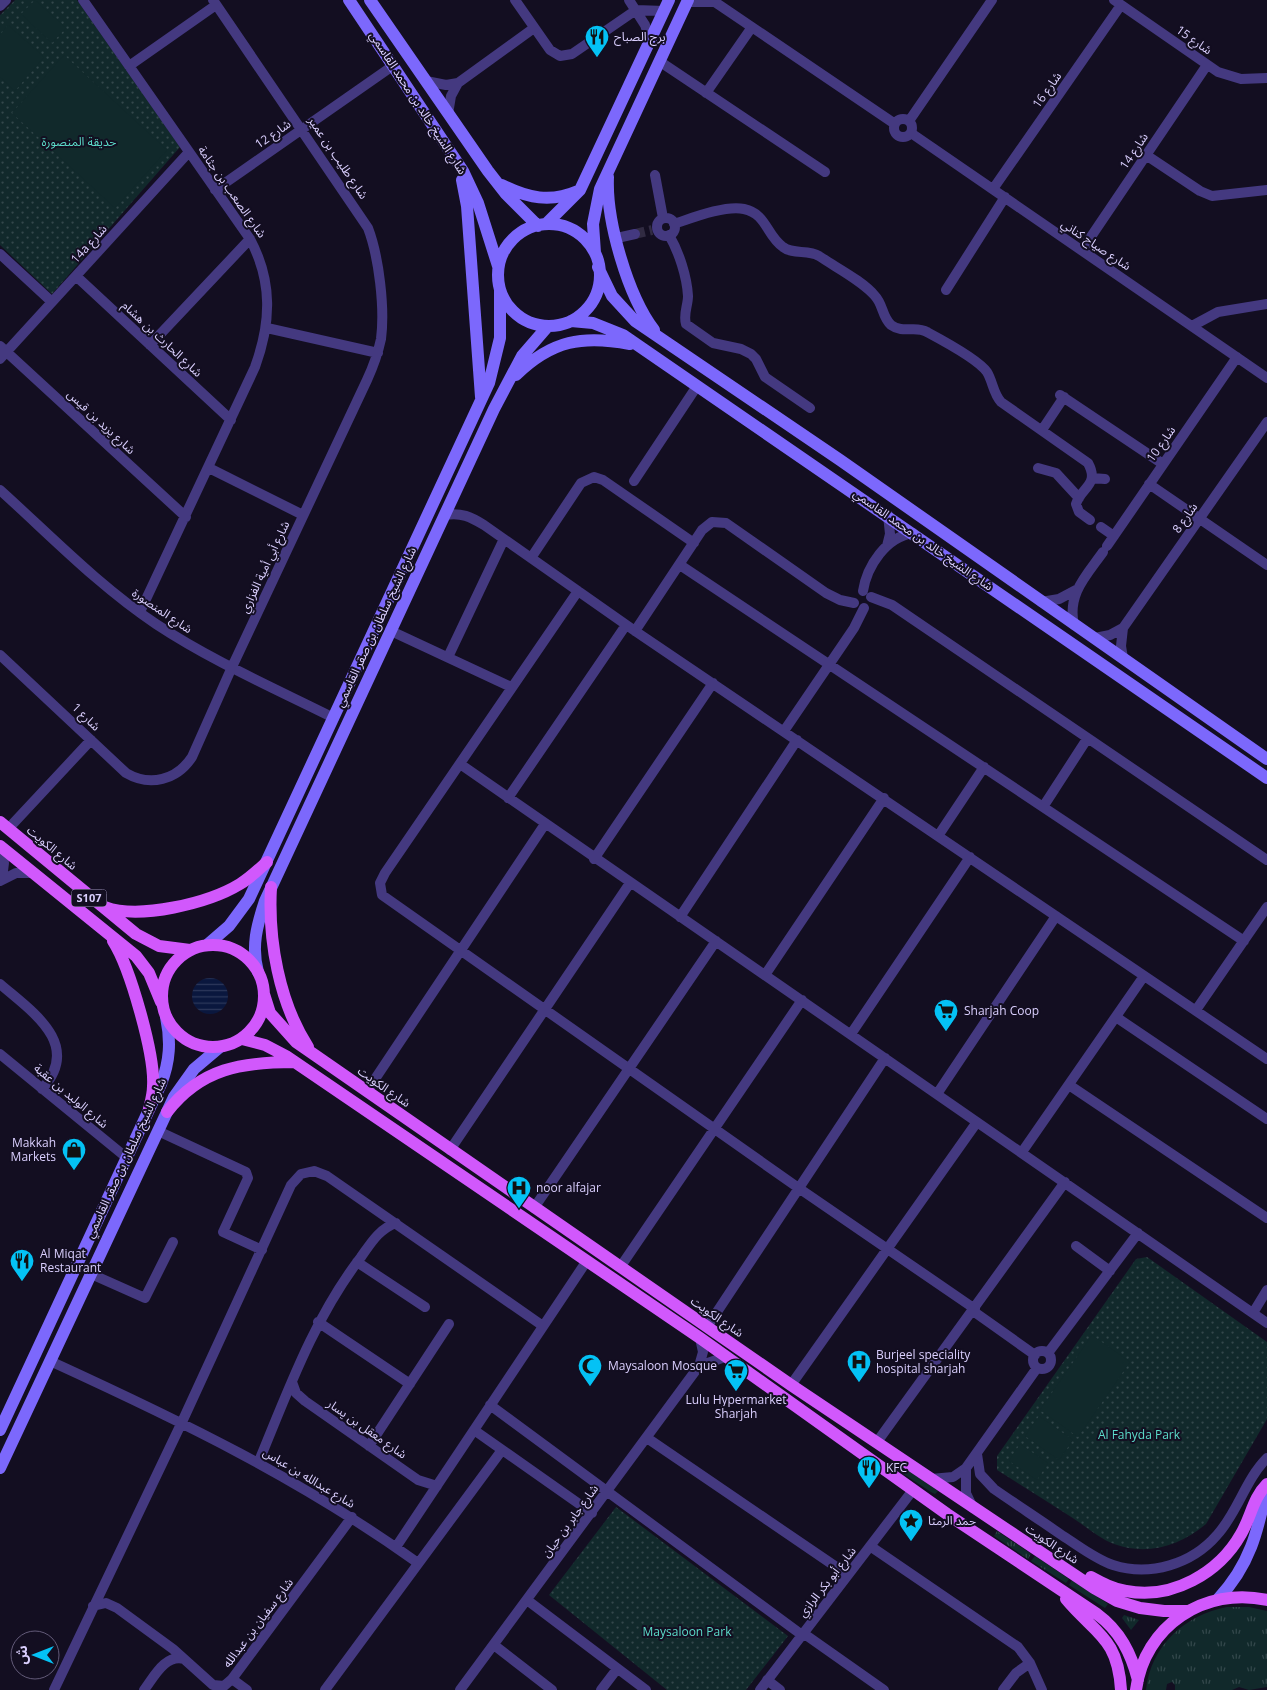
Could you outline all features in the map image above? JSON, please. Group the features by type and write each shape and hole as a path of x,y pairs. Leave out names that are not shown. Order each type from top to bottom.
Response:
{"main road":[{"name":"شارع الشيخ خالد بن محمد القاسمي","path":"349,0 455,156 478,203 498,267"},
{"name":"شارع الشيخ خالد بن محمد القاسمي","path":"370,0 497,183 542,225"},
{"path":"667,5 580,190 568,205 542,225 516,236 502,255 498,267 500,289 505,301 523,319 548,326 571,321 584,312 594,299 597,288 597,261 593,224 600,189 687,1"},
{"path":"455,156 462,177 467,206 481,399"},
{"path":"609,167 608,198 612,221 631,291 643,315 662,340"},
{"path":"497,183 522,195 541,199 561,197 580,190"},
{"path":"593,224 602,220 612,221"},
{"path":"542,225 558,225 576,232 589,245 597,261"},
{"name":"شارع الشيخ خالد بن محمد القاسمي","path":"597,261 612,296 635,321 840,460 1267,759"},
{"name":"شارع الشيخ سلطان بن صقر القاسمي","path":"207,945 240,913 266,862 481,399 496,361 500,338 500,289"},
{"path":"612,296 622,296 631,291"},
{"name":"شارع الشيخ خالد بن محمد القاسمي","path":"571,321 593,323 609,328 636,345 888,515 1267,778"},
{"name":"شارع الشيخ سلطان بن صقر القاسمي","path":"258,972 254,956 255,937 259,919 271,887 507,384 530,345 548,326"},
{"path":"507,384 542,354 569,342 598,339 636,345"},
{"path":"803,458 803,452 811,447 840,460"},
{"name":"شارع الكويت","path":"4,825 98,905 150,942 170,949 190,950"},
{"name":"S107","path":"1,847 105,932 130,950 143,964 154,982 165,1012"},
{"path":"98,905 124,912 137,913 207,898 240,884 266,862"},
{"path":"271,887 272,936 279,971 291,1014 312,1053"},
{"path":"105,932 114,942 126,965 151,1060 153,1086 149,1109"},
{"path":"207,945 222,946 237,951 249,960 258,972 264,994 262,1011 254,1027 242,1039 220,1047 204,1047 188,1041 175,1031 165,1012 162,994 170,969 179,958 190,950 207,945"},
{"name":"شارع الكويت","path":"264,994 270,1013 282,1029 312,1053 791,1385 973,1508 1107,1596 1129,1605 1158,1611 1188,1611"},
{"name":"شارع الشيخ سلطان بن صقر القاسمي","path":"0,1430 167,1068 170,1042 165,1012"},
{"path":"242,1039 265,1044 296,1062 586,1262 700,1338 946,1514 1059,1589 1112,1627 1129,1651 1137,1685"},
{"name":"شارع الشيخ سلطان بن صقر القاسمي","path":"0,1468 167,1112 183,1082 200,1063 220,1047"},
{"path":"167,1112 187,1090 210,1074 250,1064 296,1062"},
{"path":"632,1293 631,1286 635,1285 657,1297 669,1300"},
{"path":"58,1305 64,1305 67,1311 58,1345"},
{"path":"1069,1571 1087,1576 1120,1590 1137,1593 1169,1590 1191,1582 1212,1568 1229,1552 1243,1532 1256,1498 1267,1485"},
{"path":"1218,1599 1238,1575 1252,1547 1267,1485"},
{"path":"946,1514 960,1516 980,1526 986,1524 989,1518"},
{"path":"1059,1589 1072,1606 1096,1628 1110,1647 1118,1667 1121,1690"},
{"path":"1137,1685 1152,1645 1168,1626 1188,1611 1218,1599 1237,1597 1267,1600"}],"street":[{"path":"0,6 6,0"},
{"name":"شارع الصعب بن جثامة","path":"82,0 250,239 260,260 266,282 268,305 266,328 255,368 140,612"},
{"path":"515,0 550,50 557,55 564,56 572,54 636,10 667,5"},
{"path":"629,0 648,30 650,40"},
{"path":"909,120 992,0"},
{"path":"687,1 713,1 895,124"},
{"path":"129,66 215,2"},
{"name":"شارع طليب بن عمير","path":"215,2 363,218 371,237 382,317 378,352"},
{"name":"شارع 15","path":"1118,2 1218,72 1235,78 1267,78"},
{"name":"شارع 16","path":"993,189 1118,2"},
{"path":"706,93 752,27"},
{"path":"448,114 451,96 458,83 534,28"},
{"path":"659,62 825,172"},
{"name":"شارع 12","path":"215,190 394,65"},
{"name":"شارع 14","path":"1082,250 1207,65"},
{"path":"426,81 439,84 458,83"},
{"path":"903,118 909,120 912,126 910,133 900,136 895,130 895,124 903,118"},
{"name":"شارع صياح كناني","path":"910,133 1267,378"},
{"name":"14a شارع","path":"2,352 52,302 189,152"},
{"path":"1146,155 1200,191 1212,196 1267,190"},
{"path":"655,175 663,218"},
{"path":"946,290 1005,197"},
{"path":"674,224 731,209 752,211 765,220 776,240 785,249 816,254 872,293 880,304 884,317 892,326 904,330 925,330 979,365 987,373 995,394 1002,402 1085,459 1091,467 1092,478 1088,488 1079,498 1077,508 1090,520"},
{"path":"663,218 670,219 674,224 674,230 669,235 663,236 654,229 663,218"},
{"path":"617,238 635,234"},
{"path":"669,235 677,252 687,288 686,324 713,343 741,349 751,354 765,377 810,408"},
{"path":"150,346 250,239"},
{"path":"0,254 52,302"},
{"name":"شارع الحارث بن هشام","path":"76,276 231,420"},
{"path":"1192,326 1218,312 1267,304"},
{"path":"266,328 378,352"},
{"name":"شارع يزيد بن قيس","path":"2,352 186,517"},
{"name":"شارع أبي أمية الفزاري","path":"162,780 176,774 192,757 232,667 367,380 378,352"},
{"name":"شارع 10","path":"1074,625 1072,607 1076,590 1237,357"},
{"path":"634,481 697,386"},
{"path":"1042,430 1062,396 1163,464"},
{"name":"شارع 8","path":"1123,628 1267,422"},
{"path":"209,468 303,515"},
{"path":"1038,468 1056,473 1079,498"},
{"path":"531,558 581,483 594,477 603,480 694,543"},
{"path":"1092,478 1105,479"},
{"path":"1149,484 1267,565"},
{"name":"شارع المنصورة","path":"2,495 105,585 180,639 334,718"},
{"path":"455,496 459,507 467,516 504,539 713,684 884,798 1144,976 1266,1056"},
{"path":"445,515 467,516"},
{"path":"887,546 890,534 888,515"},
{"path":"508,798 631,628 680,564 706,525 719,521 726,523 826,593 840,600 859,605 870,604 867,594 868,572 887,546 902,536 913,533"},
{"path":"1101,527 1114,536"},
{"path":"448,657 504,539"},
{"path":"680,564 1244,940"},
{"path":"1041,602 1059,599 1076,590"},
{"path":"578,591 385,873 380,889 387,899 460,951 887,1248 1035,1355"},
{"path":"784,731 854,628 859,605 856,594 867,594 892,605 1267,860"},
{"path":"1095,638 1110,635 1123,628"},
{"path":"1123,628 1121,646 1124,658"},
{"path":"392,630 511,687"},
{"name":"شارع 1","path":"0,655 120,768 131,776 143,780 162,780"},
{"path":"594,859 713,684"},
{"path":"1043,807 1087,739"},
{"path":"4,825 92,740"},
{"path":"680,917 797,740"},
{"path":"460,764 594,859 802,1000 1267,1323"},
{"path":"938,836 984,767"},
{"path":"765,975 884,798"},
{"path":"367,1091 545,824"},
{"path":"1,847 4,863 1,880"},
{"path":"851,1034 970,858"},
{"path":"1,880 16,873 32,872"},
{"path":"450,1150 630,883"},
{"path":"1196,1010 1267,908"},
{"path":"937,1094 1056,916"},
{"path":"534,1208 716,941"},
{"path":"1022,1152 1144,976"},
{"path":"0,984 42,1020 51,1032 57,1052 56,1062 49,1082 42,1089"},
{"path":"621,1266 802,1000"},
{"path":"1116,1017 1267,1119"},
{"path":"0,1068 4,1057"},
{"name":"شارع الوليد بن عقبة","path":"4,1057 126,1158"},
{"path":"707,1327 885,1058"},
{"path":"1069,1085 1267,1218"},
{"path":"791,1385 977,1122"},
{"path":"158,1131 246,1172 248,1178 223,1232 262,1250"},
{"path":"54,1690 182,1422 295,1178 308,1171 327,1176 543,1326"},
{"path":"877,1442 1065,1182"},
{"path":"258,1461 318,1322 357,1262 378,1234 396,1223"},
{"path":"1048,1353 1138,1233"},
{"path":"91,1274 145,1298 173,1242"},
{"path":"1076,1246 1110,1272"},
{"path":"357,1262 424,1307"},
{"path":"396,1547 586,1262"},
{"path":"1253,1313 1267,1290"},
{"path":"318,1322 410,1384"},
{"path":"369,1446 449,1324"},
{"path":"699,1366 703,1352 700,1338"},
{"path":"1035,1355 1042,1351 1048,1353 1051,1358 1048,1367 1043,1369 1037,1368"},
{"path":"1035,1355 1034,1363 1037,1368"},
{"path":"699,1366 725,1357"},
{"name":"شارع عبدالله بن عباس","path":"50,1361 182,1422 258,1461 352,1517 418,1563"},
{"name":"شارع جابر بن حيان","path":"460,1690 699,1366"},
{"path":"931,1479 953,1477 966,1468 1037,1368"},
{"name":"شارع معقل بن يسار","path":"292,1382 300,1398 418,1480 437,1486"},
{"path":"490,1405 802,1634 884,1690"},
{"path":"474,1430 592,1513"},
{"path":"647,1438 848,1575"},
{"path":"326,1690 502,1450"},
{"path":"977,1454 980,1474 994,1489 1097,1558 1120,1567 1142,1569 1176,1563 1208,1544 1225,1526 1256,1471 1267,1458"},
{"path":"966,1468 966,1493 973,1508"},
{"name":"شارع أبو بكر الرازي","path":"760,1690 913,1490"},
{"name":"شارع سفيان بن عبدالله","path":"93,1606 99,1604 112,1605 184,1659 213,1685 224,1686 232,1679 352,1517"},
{"path":"870,1546 1018,1648 1030,1663 1042,1690"},
{"path":"527,1600 646,1690"},
{"path":"494,1645 552,1690"},
{"path":"144,1690 168,1660 179,1657 184,1659"},
{"path":"1003,1690 1016,1673 1030,1663"},
{"path":"602,1690 617,1669"},
{"path":"232,1679 247,1690"},
{"path":"767,1680 780,1690"}],"green space":[{"name":"حديقة المنصورة","path":"15,0 77,0 180,147 52,294 0,245 0,15"},
{"path":"35,0 66,28 52,43 21,14"},
{"path":"8,25 44,57 15,91 0,77 0,35"},
{"path":"64,55 167,150 115,208 12,113"},
{"name":"Al Fahyda Park","path":"1147,1257 1267,1342 1267,1419 1206,1524 1196,1532 1174,1543 1163,1547 1139,1549 1114,1544 1102,1538 997,1470 997,1456 1136,1259"},
{"path":"1092,1335 1130,1362 1078,1437 1040,1410"},
{"path":"1039,1416 1073,1440 1059,1460 1025,1436"},
{"path":"1020,1444 1048,1463 1037,1480 1009,1461"},
{"path":"905,1468 938,1491 935,1494 931,1492 902,1473"},
{"name":"Maysaloon Park","path":"616,1507 788,1636 746,1690 667,1690 549,1595"},
{"path":"997,1531 1031,1554 1028,1559 994,1536"},
{"path":"1035,1556 1069,1579 1066,1583 1031,1561"},
{"path":"1072,1580 1108,1604 1105,1608 1069,1585"},
{"path":"1227,1607 1249,1607 1267,1611 1267,1687 1249,1690 1239,1687 1232,1690 1175,1690 1175,1685 1172,1682 1167,1684 1166,1690 1146,1690 1149,1674 1155,1659 1173,1635 1197,1617"},
{"path":"1124,1615 1139,1620 1131,1630 1122,1618"}],"water":[{"path":"210,978 222,984 228,996 222,1008 210,1014 198,1008 192,996 198,984"}],"tunnel":[{"path":"635,234 652,230"}],"place":[{"name":"برج الصباح","path":"597,58"},
{"name":"Sharjah Coop","path":"946,1032"},
{"name":"Makkah Markets","path":"74,1171"},
{"name":"noor alfajar","path":"519,1209"},
{"name":"Al Miqat Restaurant","path":"22,1282"},
{"name":"Burjeel speciality hospital sharjah","path":"859,1383"},
{"name":"Maysaloon Mosque","path":"590,1387"},
{"name":"Lulu Hypermarket Sharjah","path":"736,1392"},
{"name":"KFC","path":"869,1489"},
{"name":"حمد الرمثا","path":"911,1542"}]}
